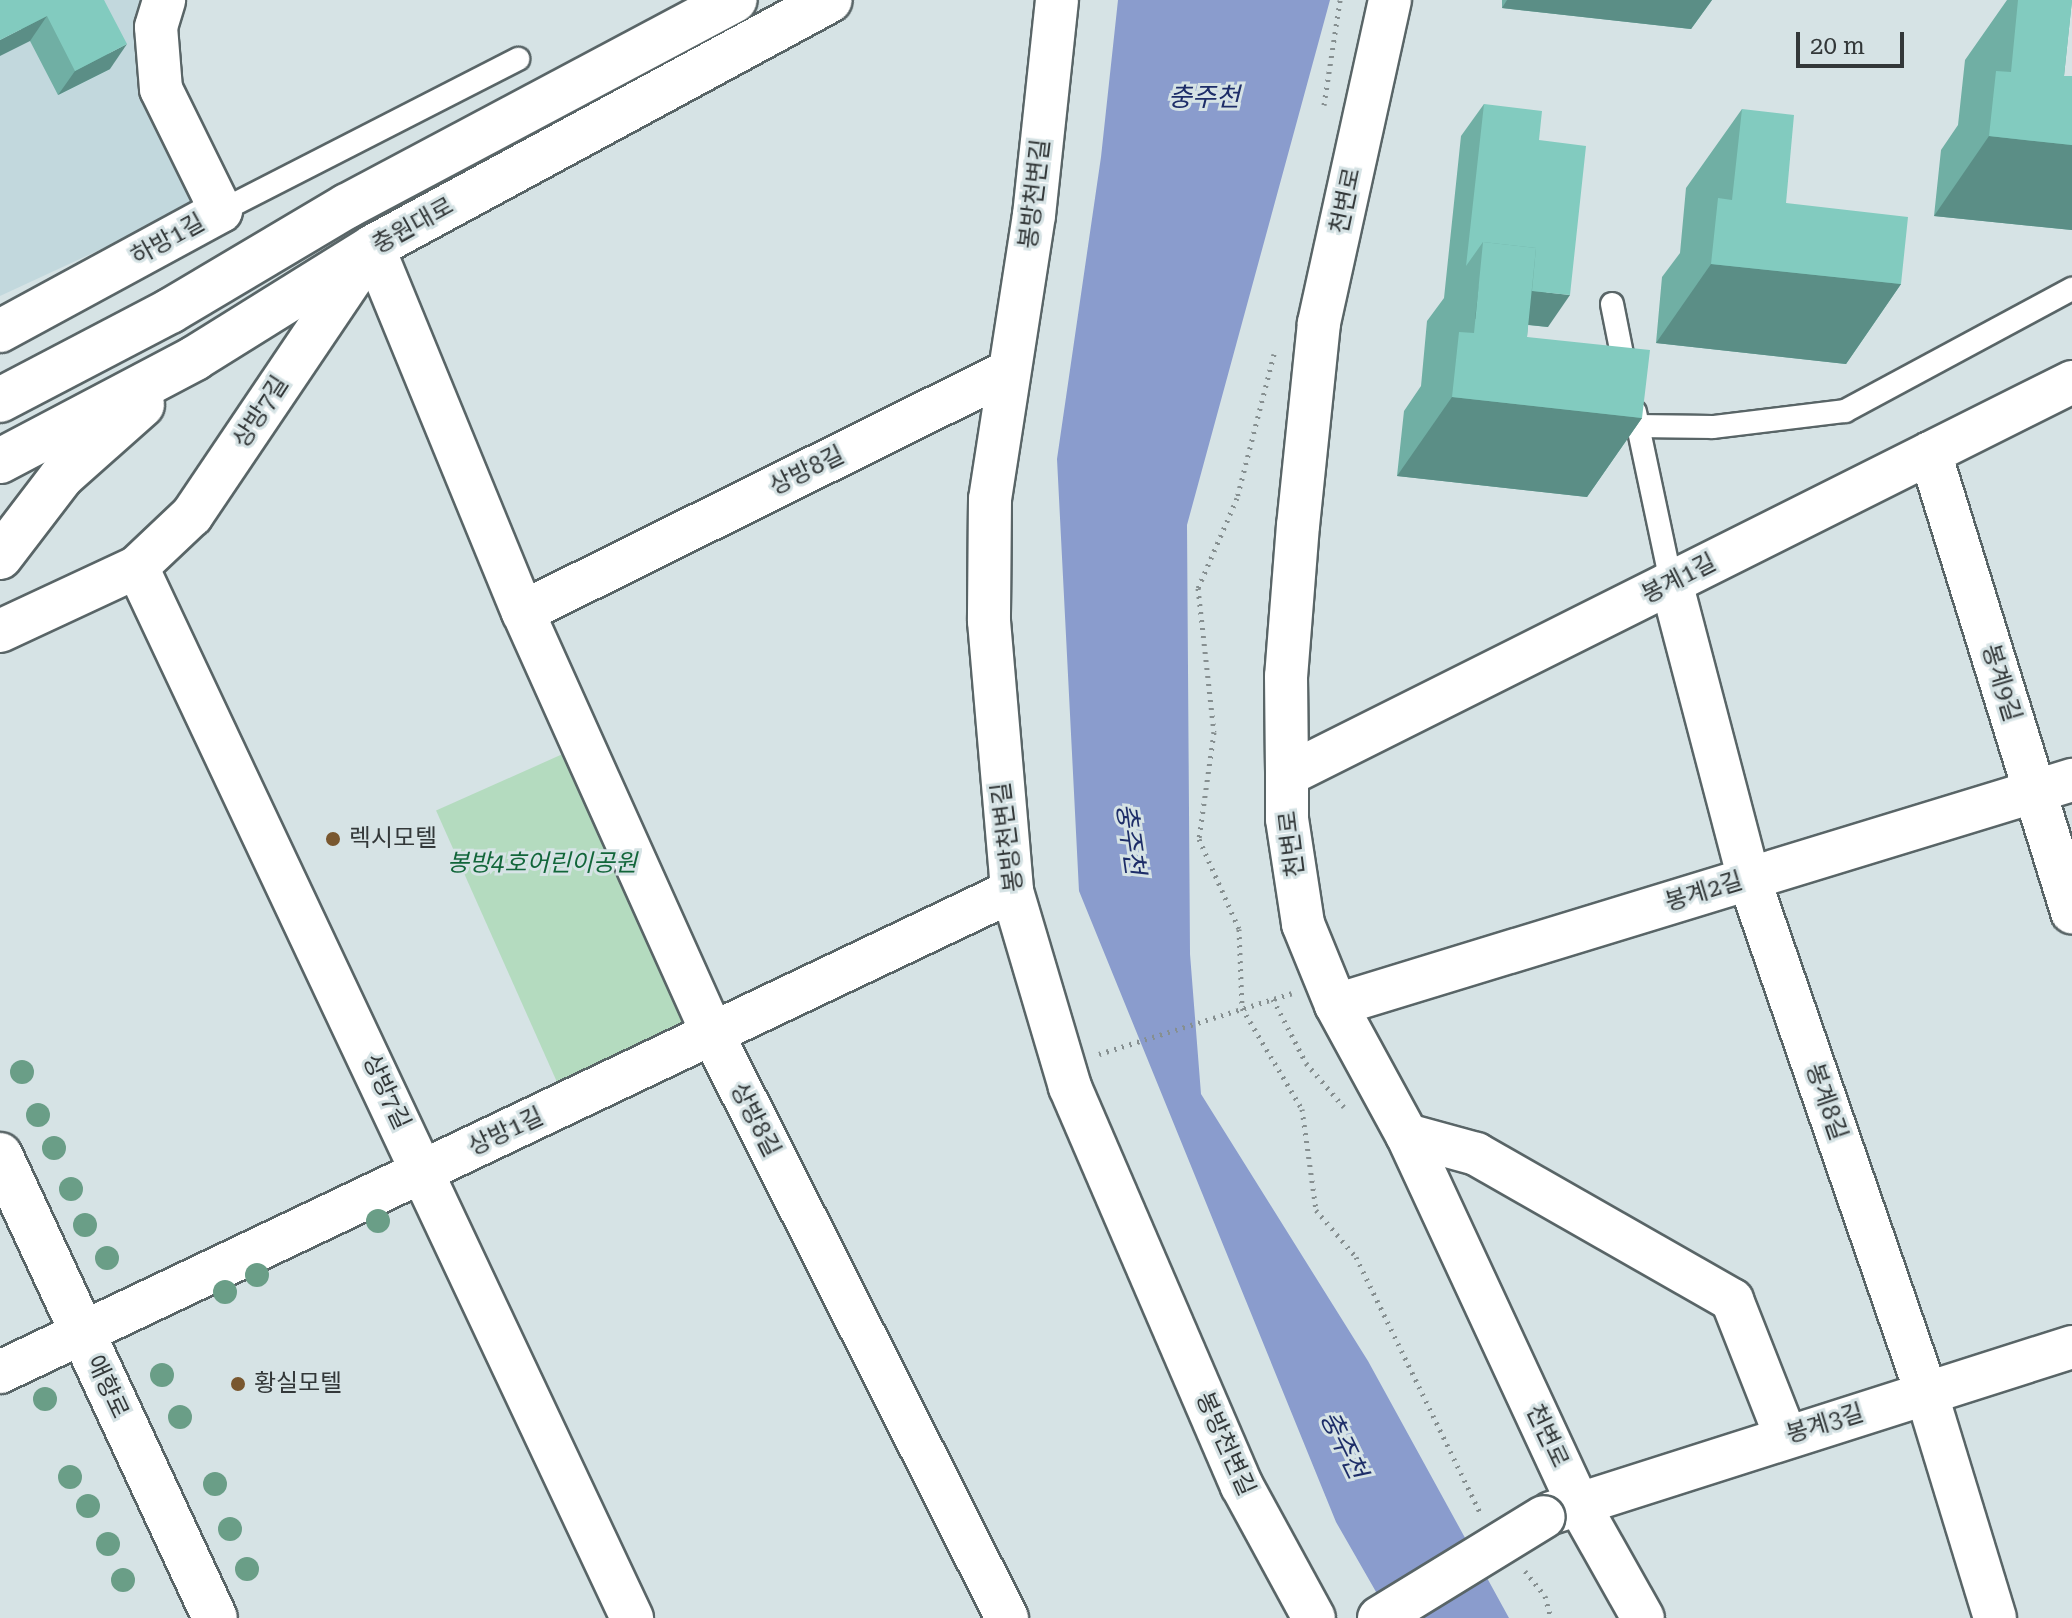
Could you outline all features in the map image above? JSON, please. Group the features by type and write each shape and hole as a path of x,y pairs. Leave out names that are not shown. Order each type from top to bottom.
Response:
{"street":[{"name":"하방1길","path":"0,331 221,211 161,89 156,27 164,0"},
{"name":"충원대로","path":"0,400 170,311 347,206 735,0"},
{"name":"충원대로","path":"0,461 195,358 373,247 830,0"},
{"name":"봉방천변길","path":"1057,0 1034,215 1005,373 990,499 989,621 1012,891 1070,1087 1242,1486 1314,1618"},
{"name":"천변로","path":"1390,0 1319,323 1286,676 1287,819 1303,924 1331,994 1407,1135 1560,1509 1643,1618"},
{"name":"상방7길","path":"0,631 137,567 192,515 373,247"},
{"name":"상방8길","path":"373,247 523,612 713,1035 1007,1618"},
{"path":"0,557 62,476 195,358"},
{"name":"상방8길","path":"523,612 1005,373"},
{"name":"봉계1길","path":"1287,775 2072,382"},
{"name":"봉계9길","path":"1930,453 2053,786 2072,913"},
{"name":"상방7길","path":"137,567 632,1618"},
{"name":"봉계8길","path":"1671,582 1749,879 1926,1392 1995,1618"},
{"name":"봉계2길","path":"1331,994 1749,879 2053,786"},
{"name":"상방1길","path":"0,1372 83,1336 1012,891"},
{"path":"1407,1135 1476,1154 1732,1300 1786,1437"},
{"name":"애향로","path":"0,1155 215,1618"},
{"name":"봉계3길","path":"1379,1618 1560,1509 2072,1347"}],"lane":[{"path":"221,211 518,59"},
{"path":"1637,426 1713,427 1845,411 2072,289"},
{"path":"1612,304 1671,582"}],"path":[{"path":"1125,1047 1226,1014 1331,994"}],"shaded area":[{"path":"0,0 157,0 143,37 216,196 0,296"}],"green space":[{"name":"봉방4호어린이공원","path":"574,749 697,1026 559,1087 436,810"}],"water":[{"name":"충주천","path":"1118,0 1330,0 1187,525 1190,954 1201,1094 1368,1361 1509,1618 1391,1618 1336,1522 1079,891 1057,459 1101,157"}],"building":[{"path":"0,0 104,0 127,44 75,71 47,16 0,40"},
{"path":"2018,0 2072,0 2064,76 2072,76 2072,145 1989,136 1996,71 2011,72"},
{"path":"1484,104 1542,111 1539,140 1586,146 1570,295 1532,291 1536,248 1483,242 1466,266"},
{"path":"1742,109 1794,115 1786,203 1908,217 1901,284 1711,264 1718,198 1732,200"},
{"path":"1483,242 1536,248 1527,337 1650,350 1642,418 1452,397 1459,332 1474,333"}],"place":[{"name":"렉시모텔","path":"333,839"},
{"name":"황실모텔","path":"238,1384"}]}
